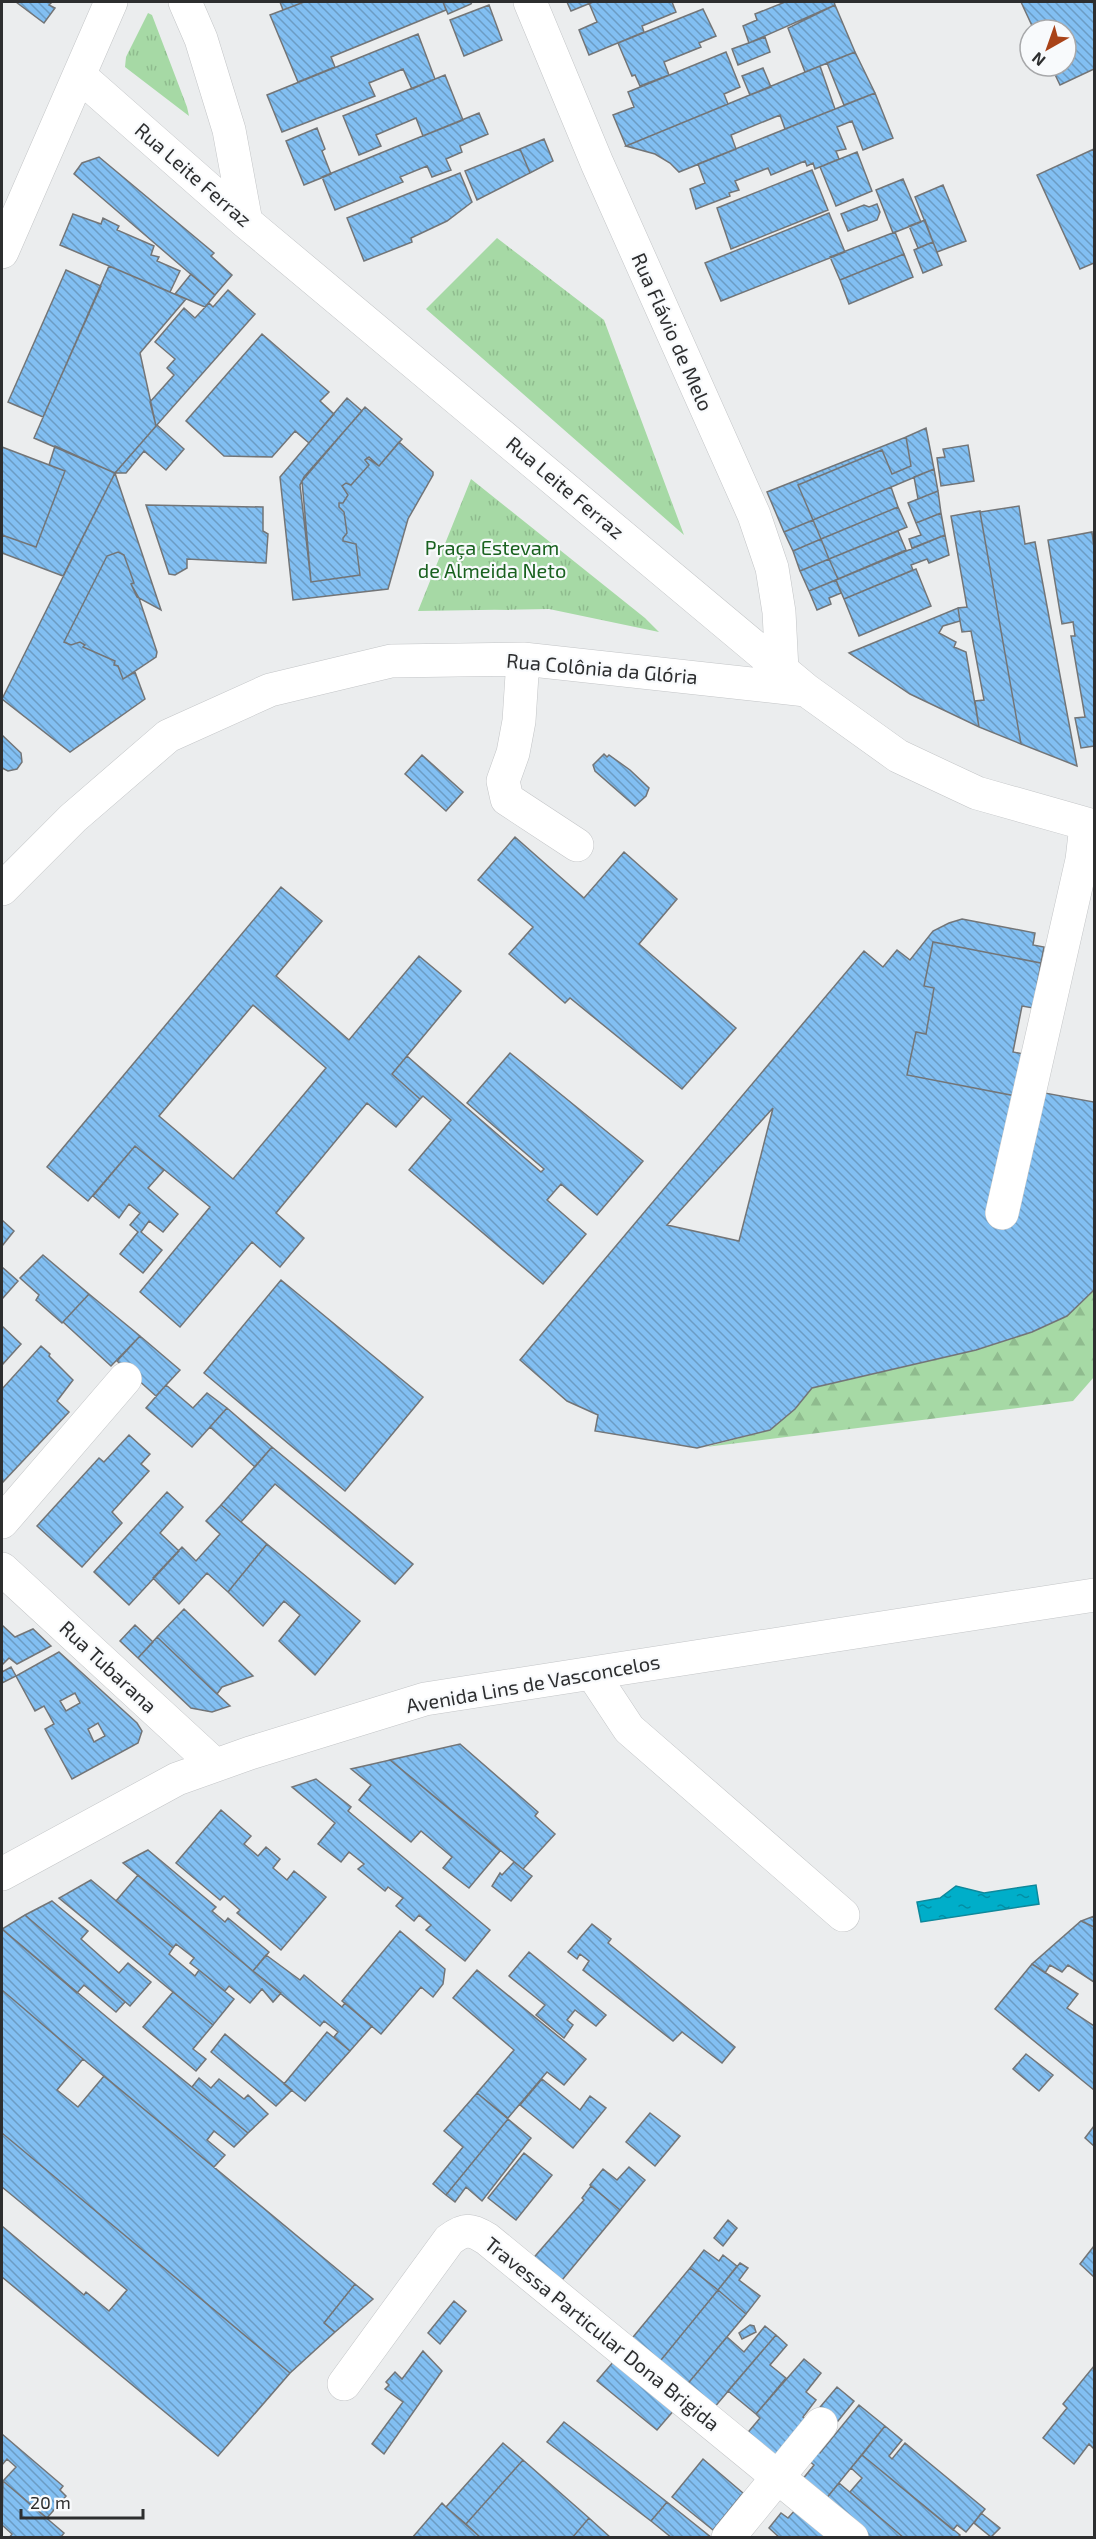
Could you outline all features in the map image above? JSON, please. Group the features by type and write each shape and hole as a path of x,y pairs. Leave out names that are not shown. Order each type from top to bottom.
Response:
{"street":[{"path":"2,252 111,2"},
{"path":"185,2 201,39 229,130 246,222"},
{"name":"Rua Flávio de Melo","path":"530,2 597,163 754,515 772,568 779,612 782,670"},
{"name":"Rua Leite Ferraz","path":"80,76 246,222 806,690 898,756 977,793 1090,825"},
{"path":"523,659 519,721 513,753 503,781 507,799 577,845"},
{"name":"Rua Colônia da Glória","path":"2,889 73,818 168,736 270,690 391,661 523,659 806,690"},
{"path":"1002,1213 1090,825"},
{"path":"2,1522 125,1379"},
{"name":"Rua Tubarana","path":"2,1569 215,1765"},
{"name":"Avenida Lins de Vasconcelos","path":"2,1874 177,1779 425,1699 1095,1595"},
{"path":"592,1673 629,1729 843,1916"},
{"name":"Travessa Particular Dona Brigida","path":"344,2384 449,2240 461,2231 472,2230 487,2239 852,2538"},
{"path":"728,2538 821,2424"}],"green space":[{"path":"148,13 152,15 189,116 125,67 126,57"},
{"path":"497,238 604,320 684,535 426,309"},
{"name":"Praça Estevam de Almeida Neto","path":"471,479 645,618 659,632 549,609 418,611"},
{"path":"1094,1290 1094,1377 1073,1401 706,1447 770,1430 795,1409 812,1388 976,1350 1032,1332 1067,1316"}],"water":[{"path":"1036,1885 1039,1904 921,1922 917,1902 940,1898 956,1886 984,1893"}],"building":[{"path":"16,2 52,2 49,5 55,8 44,23"},
{"path":"280,2 304,2 283,10"},
{"path":"304,2 443,2 446,10 331,57 335,67 298,82 270,15"},
{"path":"443,2 472,2 448,14"},
{"path":"567,2 593,2 571,11"},
{"path":"672,2 676,12 642,26 644,32 589,55 579,30 597,22 589,3"},
{"path":"785,2 834,2 835,5 749,43 743,26 757,20 755,14"},
{"path":"1021,2 1094,2 1094,69 1078,77 1078,18 1028,18"},
{"path":"489,5 502,40 464,56 450,20"},
{"path":"835,5 855,52 805,72 788,28"},
{"path":"703,9 716,36 699,43 701,47 664,62 669,75 640,86 635,75 632,76 618,43"},
{"path":"418,34 435,79 412,89 403,69 369,83 375,96 282,132 267,95"},
{"path":"765,37 770,52 738,65 732,49"},
{"path":"726,52 740,87 724,94 728,104 626,146 613,115 634,107 628,92"},
{"path":"855,52 875,93 844,105 827,63"},
{"path":"820,66 835,109 785,129 780,115 731,135 736,149 679,172 655,154 626,146"},
{"path":"763,68 771,87 750,95 742,76"},
{"path":"445,75 463,120 423,136 416,118 376,135 381,146 359,155 343,116"},
{"path":"1057,78 1075,78 1060,85"},
{"path":"875,93 893,138 863,150 852,121 837,127 846,149 836,151 839,159 815,169 813,163 807,166 805,161 771,175 768,168 735,181 739,190 729,193 730,196 696,209 690,189 705,183 698,164"},
{"path":"479,113 488,134 460,146 462,152 446,159 451,170 432,177 427,166 400,177 403,182 335,210 322,177"},
{"path":"317,128 325,149 322,151 331,174 304,185 286,141"},
{"path":"544,139 553,161 530,173 520,149"},
{"path":"520,149 530,173 477,200 465,171"},
{"path":"1094,149 1094,263 1080,269 1037,175"},
{"path":"857,152 872,191 836,206 820,167"},
{"path":"99,157 214,253 211,256 232,275 215,295 74,174 82,163"},
{"path":"812,170 828,210 731,249 717,208"},
{"path":"460,173 472,202 447,221 411,238 412,242 364,261 347,218"},
{"path":"903,179 921,222 893,233 876,190"},
{"path":"943,185 966,241 937,252 915,197"},
{"path":"877,204 880,212 877,220 848,231 841,214 864,205 869,207"},
{"path":"829,213 845,252 721,301 705,263"},
{"path":"73,214 101,224 103,218 119,226 117,230 154,246 151,255 159,257 157,261 180,271 170,292 60,245"},
{"path":"925,220 933,242 918,248 909,226"},
{"path":"895,232 904,254 840,280 830,257"},
{"path":"933,242 942,265 923,273 914,250"},
{"path":"904,254 913,277 849,304 840,280"},
{"path":"109,266 186,299 140,353 156,426 115,473 34,438"},
{"path":"66,270 101,286 43,417 8,402"},
{"path":"191,274 215,295 205,307 175,294"},
{"path":"228,290 255,314 156,426 150,402 174,375 167,368 175,359 155,342 184,308 195,318 209,303 213,307"},
{"path":"262,334 329,392 320,401 334,414 309,443 295,431 272,457 224,456 186,421"},
{"path":"347,398 362,411 304,477 300,485 311,582 360,575 356,544 343,541 347,533 344,512 339,507 339,503 343,503 348,495 342,486 346,483 351,485 369,465 365,460 369,457 379,466 399,442 433,472 433,475 408,519 388,589 293,600 280,477"},
{"path":"365,407 402,439 379,466 367,458 365,460 369,465 351,485 346,483 342,486 348,495 343,503 339,503 339,507 344,512 347,533 343,541 356,544 360,575 311,582 302,481"},
{"path":"157,425 184,449 166,470 144,451 126,473 115,473"},
{"path":"926,428 934,469 813,520 798,485 882,450 892,474 911,466 906,437"},
{"path":"906,437 911,466 892,474 882,450 798,485 813,520 784,532 767,492"},
{"path":"968,445 974,481 941,486 937,458 945,457 943,449"},
{"path":"55,446 115,473 63,576 2,553 2,535 36,547 65,471 49,465"},
{"path":"2,447 65,471 36,547 2,535"},
{"path":"934,469 938,491 918,499 914,477"},
{"path":"115,473 161,610 137,597 131,584 134,583 124,555 118,552 107,556 64,642 71,645 80,642 85,645 83,647 115,661 114,665 118,666 123,679 135,672 145,699 70,752 2,699"},
{"path":"891,487 898,507 821,539 813,520"},
{"path":"938,491 941,513 916,523 908,503"},
{"path":"146,505 263,507 263,531 268,534 266,563 187,559 187,568 175,575 169,574"},
{"path":"1019,506 1025,544 1035,542 1077,766 1021,744 980,512"},
{"path":"898,507 907,527 829,559 821,539"},
{"path":"980,511 1021,744 979,727 975,701 984,700 971,631 962,632 960,621 958,608 967,607 951,516"},
{"path":"941,513 945,535 912,548 909,539 921,535 916,523"},
{"path":"813,520 821,539 793,551 784,532"},
{"path":"898,531 906,550 838,579 829,559"},
{"path":"1092,532 1094,548 1094,746 1081,748 1075,718 1085,717 1071,636 1075,636 1073,622 1062,624 1048,540"},
{"path":"945,535 949,555 929,563 927,559 911,565 913,570 844,599 836,580"},
{"path":"821,539 829,559 800,571 793,551"},
{"path":"118,552 124,555 134,583 131,584 139,598 157,652 156,657 123,679 118,666 114,665 115,661 83,647 85,645 80,642 71,645 64,642 107,556"},
{"path":"829,559 838,579 809,591 800,571"},
{"path":"916,569 931,606 859,636 844,599"},
{"path":"836,580 841,593 829,598 831,604 817,610 809,591"},
{"path":"958,608 960,621 943,626 939,633 956,642 954,647 966,652 979,727 910,694 849,653"},
{"path":"2,735 21,753 22,762 17,769 8,771 2,768"},
{"path":"604,754 630,770 649,788 646,796 635,806 595,771 593,765"},
{"path":"422,755 463,792 446,811 405,774"},
{"path":"515,837 584,898 624,852 677,899 639,944 736,1028 682,1089 570,998 565,1003 509,954 533,927 478,880"},
{"path":"281,887 322,921 276,976 349,1040 419,956 461,991 392,1074 420,1099 396,1127 367,1103 276,1213 304,1238 280,1267 252,1242 180,1327 140,1292 210,1207 135,1146 88,1201 47,1167","holes":["253,1005 326,1068 233,1179 159,1116"]},
{"path":"962,919 1035,933 1033,945 1044,947 1041,963 933,942 924,986 934,988 926,1034 916,1032 907,1075 1016,1096 1018,1088 1094,1102 1094,1290 1067,1316 1032,1332 976,1350 812,1388 795,1409 770,1430 697,1448 595,1431 598,1415 567,1401 520,1360 864,951 883,967 897,950 910,960 933,931"},
{"path":"933,942 1041,963 1033,1008 1022,1006 1013,1052 1024,1054 1016,1096 907,1075 916,1032 926,1034 934,988 924,986"},
{"path":"510,1053 643,1161 597,1215 561,1184 547,1200 586,1234 543,1284 409,1170 451,1120 423,1096 420,1099 392,1074 407,1056 541,1172 544,1169 467,1103"},
{"path":"773,1108 739,1241 667,1225"},
{"path":"135,1146 164,1170 148,1188 178,1214 163,1232 149,1221 141,1232 162,1250 143,1273 120,1254 138,1232 130,1225 140,1213 129,1204 119,1218 93,1196"},
{"path":"2,1220 14,1231 2,1246"},
{"path":"43,1255 89,1294 62,1323 36,1300 39,1295 20,1278"},
{"path":"2,1267 18,1281 2,1299"},
{"path":"281,1280 423,1397 345,1491 204,1373"},
{"path":"89,1294 140,1336 111,1366 63,1322"},
{"path":"2,1326 21,1344 2,1365"},
{"path":"140,1336 180,1370 156,1396 117,1361"},
{"path":"41,1346 73,1380 57,1401 69,1412 2,1483 2,1389"},
{"path":"166,1385 193,1408 207,1393 227,1408 192,1447 146,1408"},
{"path":"227,1408 272,1447 255,1467 210,1427"},
{"path":"129,1435 150,1454 141,1464 149,1471 112,1512 122,1523 82,1567 37,1526 99,1458 104,1462"},
{"path":"272,1447 413,1564 395,1584 275,1484 241,1522 221,1505"},
{"path":"167,1492 183,1507 160,1533 179,1551 129,1605 94,1572"},
{"path":"221,1505 267,1544 228,1592 207,1573 179,1604 153,1578 182,1547 196,1561 220,1534 206,1521"},
{"path":"267,1544 360,1621 315,1675 279,1641 300,1615 284,1601 263,1626 228,1592"},
{"path":"184,1609 253,1676 222,1687 217,1694 157,1637"},
{"path":"2,1625 15,1637 33,1629 51,1646 17,1664 9,1658 2,1665"},
{"path":"135,1625 153,1642 138,1658 120,1641"},
{"path":"157,1637 230,1706 212,1712 191,1708 138,1658"},
{"path":"59,1652 137,1723 142,1731 138,1743 72,1779 45,1729 54,1724 44,1706 35,1711 16,1676","holes":["75,1693 80,1703 66,1711 60,1701","98,1723 105,1736 94,1742 88,1729"]},
{"path":"11,1667 16,1676 2,1683 2,1672"},
{"path":"460,1744 538,1812 535,1816 555,1834 523,1869 390,1760"},
{"path":"390,1760 500,1851 469,1888 443,1868 452,1857 421,1831 411,1842 359,1800 371,1785 351,1769"},
{"path":"316,1779 351,1807 348,1811 490,1930 465,1961 426,1930 431,1925 419,1915 414,1921 396,1906 403,1898 388,1887 385,1891 358,1869 364,1864 349,1852 341,1862 318,1844 335,1823 292,1787"},
{"path":"221,1810 251,1836 244,1844 258,1856 266,1847 280,1859 273,1868 287,1880 294,1871 326,1897 281,1950 237,1913 240,1910 224,1896 220,1900 176,1863"},
{"path":"148,1850 216,1907 212,1911 225,1922 228,1918 269,1952 253,1971 123,1863"},
{"path":"514,1862 532,1876 511,1901 492,1886 500,1873 502,1875"},
{"path":"138,1875 281,1993 273,2002 262,1989 250,2003 229,1986 225,1991 190,1963 194,1958 176,1944 173,1948 116,1901"},
{"path":"91,1880 173,1948 169,1954 195,1976 199,1970 234,1999 213,2025 59,1898"},
{"path":"52,1901 88,1931 81,1939 119,1973 128,1963 151,1982 130,2006 25,1915"},
{"path":"25,1915 125,2002 116,2012 84,1985 77,1993 2,1929"},
{"path":"1094,1916 1094,1927 1081,1921"},
{"path":"1081,1921 1094,1927 1094,1982 1068,1965 1062,1972 1050,1965 1045,1973 1032,1964"},
{"path":"592,1924 611,1939 608,1943 735,2047 722,2063 682,2032 673,2041 583,1970 589,1961 580,1954 577,1959 568,1952"},
{"path":"2,1929 248,2133 234,2147 214,2131 207,2140 225,2155 214,2167 83,2059 2,1990"},
{"path":"400,1931 445,1969 443,1984 433,1997 421,1987 381,2034 342,2001"},
{"path":"529,1952 606,2015 596,2026 575,2010 567,2020 573,2025 564,2038 536,2015 545,2005 509,1976"},
{"path":"266,1955 300,1980 304,1975 342,2007 345,2003 372,2026 350,2051 334,2037 338,2032 324,2021 320,2026 253,1971"},
{"path":"1032,1964 1078,1994 1067,2008 1094,2026 1094,2090 995,2009"},
{"path":"477,1970 586,2059 564,2085 547,2072 508,2118 477,2093 514,2050 453,1998"},
{"path":"2,1990 83,2059 57,2090 78,2107 104,2076 355,2284 324,2323 335,2332 290,2373 2,2133"},
{"path":"173,1992 213,2025 193,2049 206,2059 196,2071 143,2027"},
{"path":"327,2032 350,2051 305,2101 284,2084"},
{"path":"225,2034 292,2090 276,2106 211,2052"},
{"path":"1026,2054 1053,2075 1039,2091 1013,2069"},
{"path":"199,2078 211,2088 219,2079 244,2099 248,2095 268,2114 248,2133 192,2087"},
{"path":"542,2079 580,2110 590,2096 606,2108 573,2148 520,2105"},
{"path":"477,2093 508,2119 446,2195 433,2184 463,2147 444,2131"},
{"path":"650,2113 680,2136 655,2166 626,2142"},
{"path":"508,2119 531,2138 482,2201 466,2187 455,2202 446,2195"},
{"path":"1094,2126 1094,2146 1085,2138"},
{"path":"2,2133 290,2373 218,2456 2,2277 2,2226 84,2295 86,2292 109,2311 127,2290 2,2187"},
{"path":"524,2153 552,2175 516,2220 488,2198"},
{"path":"629,2167 645,2180 620,2210 590,2185 603,2169 617,2180"},
{"path":"591,2186 620,2210 558,2285 530,2262 584,2200 582,2198"},
{"path":"728,2220 737,2228 723,2246 714,2238"},
{"path":"1094,2246 1094,2277 1080,2264"},
{"path":"704,2250 719,2261 723,2255 737,2266 718,2290 690,2268"},
{"path":"740,2263 748,2268 739,2280 760,2296 746,2314 718,2290"},
{"path":"690,2268 718,2290 657,2365 629,2342"},
{"path":"355,2284 373,2299 335,2332 324,2323"},
{"path":"718,2290 746,2314 685,2387 657,2365"},
{"path":"454,2301 466,2311 440,2344 428,2333"},
{"path":"750,2325 754,2326 756,2332 742,2339 739,2333"},
{"path":"765,2326 776,2335 713,2409 685,2387 727,2337 744,2352"},
{"path":"776,2335 787,2345 770,2365 786,2378 756,2414 728,2391"},
{"path":"423,2351 442,2371 384,2454 372,2444 403,2402 385,2389 389,2385 386,2382 395,2372 402,2379"},
{"path":"804,2359 821,2373 806,2392 816,2400 803,2417 808,2421 777,2461 745,2436 760,2418 756,2414"},
{"path":"614,2361 675,2409 657,2430 597,2381"},
{"path":"1094,2366 1094,2449 1089,2444 1074,2464 1043,2438 1067,2408 1063,2404"},
{"path":"837,2387 854,2401 834,2426 816,2412"},
{"path":"859,2405 885,2426 825,2500 802,2480 814,2465 807,2459 816,2449 820,2453"},
{"path":"564,2422 667,2502 651,2521 547,2442"},
{"path":"885,2426 902,2440 889,2456 892,2459 905,2443 985,2509 966,2532 957,2525 953,2530 862,2455"},
{"path":"2,2434 63,2486 60,2490 66,2496 47,2518 3,2481 16,2467 7,2459 2,2465"},
{"path":"503,2443 523,2460 466,2524 446,2507"},
{"path":"862,2455 960,2535 957,2538 904,2538 850,2492 862,2478 851,2468"},
{"path":"703,2459 743,2493 713,2530 672,2497"},
{"path":"523,2460 589,2518 572,2538 481,2538 466,2524"},
{"path":"3,2481 64,2533 60,2538 9,2538 12,2534 2,2525"},
{"path":"839,2483 904,2538 870,2538 825,2500"},
{"path":"667,2502 712,2538 672,2538 651,2521"},
{"path":"442,2503 446,2507 481,2538 412,2538"},
{"path":"796,2509 829,2538 780,2538 769,2528 781,2513 788,2518"},
{"path":"981,2513 1000,2528 991,2537 974,2523"},
{"path":"589,2518 611,2538 572,2538"}]}
